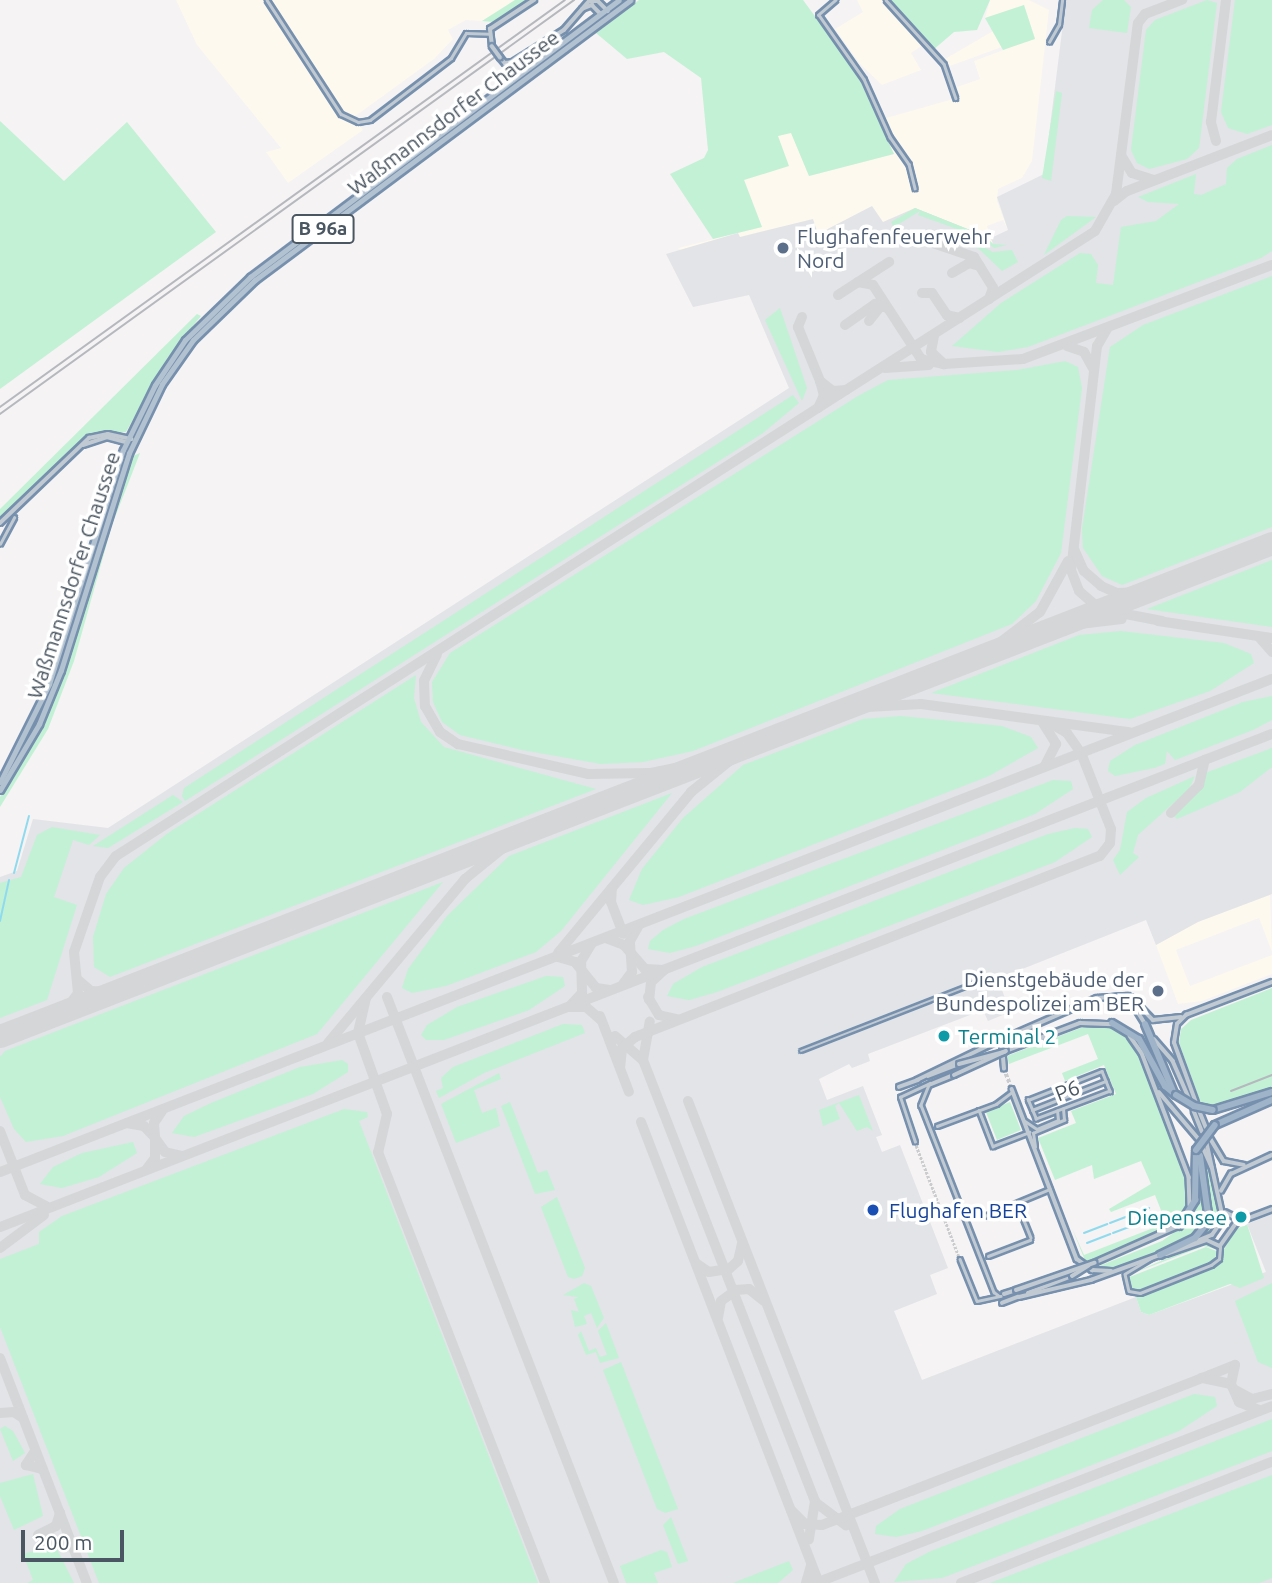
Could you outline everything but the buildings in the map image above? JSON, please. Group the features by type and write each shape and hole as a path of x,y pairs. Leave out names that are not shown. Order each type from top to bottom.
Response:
{"highway":[{"path":"1112,1023 1144,1044 1165,1086 1194,1107 1213,1110 1272,1092"},
{"path":"1145,1024 1176,1096"},
{"path":"1179,1226 1195,1200 1204,1135 1215,1125 1272,1100"},
{"path":"1160,1255 1195,1238 1209,1221 1200,1151"}],"main road":[{"name":"Waßmannsdorfer Chaussee","path":"0,790 39,724 61,670 131,442 170,361 223,299 603,16 618,0"},
{"name":"Waßmannsdorfer Chaussee","path":"609,11 629,0"},
{"name":"Waßmannsdorfer Chaussee","path":"0,782 31,727 54,672 131,442"}],"street":[{"path":"267,0 341,114 358,122 370,120 451,58 466,33 489,34"},
{"path":"489,34 497,23 534,0"},
{"path":"489,34 492,46 505,63 513,62 564,30 580,10 594,0 609,11"},
{"path":"836,0 819,15 864,79 890,137 909,164 915,188"},
{"path":"886,0 944,64 957,98"},
{"path":"1049,43 1059,25 1062,0"},
{"path":"580,10 592,5 603,16"},
{"path":"0,523 76,450 99,435 131,442"},
{"path":"0,544 14,518"},
{"path":"801,1051 978,982"},
{"path":"917,1080 982,1048 1097,998 1128,996 1158,1022 1186,1015 1272,982"},
{"path":"1128,996 1173,1061 1190,1100"},
{"path":"1186,1015 1175,1028 1173,1039 1196,1103"},
{"path":"899,1087 1086,1022 1112,1023 1136,1043 1191,1185 1189,1207 1179,1226 1107,1258 1002,1295 977,1301 960,1259"},
{"path":"1004,1069 1002,1048 1015,1033"},
{"path":"915,1142 900,1097 1006,1051"},
{"name":"P6","path":"1102,1071 1106,1081 1110,1091 1036,1119 1028,1100 1102,1071"},
{"name":"P6","path":"1032,1110 1106,1081"},
{"path":"1153,1082 1166,1104 1204,1135 1224,1161 1250,1164"},
{"path":"931,1084 921,1105 987,1276 1002,1295"},
{"path":"1009,1098 1012,1089"},
{"path":"1012,1089 1050,1189 1084,1265 1107,1272 1152,1258"},
{"path":"937,1126 1009,1098"},
{"path":"1009,1098 1018,1104"},
{"path":"979,1109 993,1146 1029,1132"},
{"path":"1035,1149 1033,1133 1064,1120 1063,1109"},
{"path":"1024,1120 1037,1129 1057,1121 1058,1111"},
{"path":"1018,1297 1091,1280 1212,1235 1222,1224 1224,1210 1197,1112"},
{"path":"1200,1151 1218,1186"},
{"path":"1220,1193 1228,1176 1272,1155"},
{"path":"985,1216 1050,1189"},
{"path":"988,1256 1030,1238 1017,1203"},
{"path":"1152,1258 1125,1274 1129,1291 1140,1293 1211,1265 1220,1256 1220,1246 1241,1220 1272,1209"},
{"path":"1224,1210 1241,1220"},
{"path":"1160,1255 1207,1240 1220,1246"},
{"path":"1002,1303 1094,1263"}],"shaded area":[{"path":"176,0 515,0 482,21 466,20 448,30 453,39 434,59 354,117 363,130 288,183 266,152 281,148 197,45"},
{"path":"857,0 882,0 923,45 911,53 921,70 882,85 860,64 835,29 863,12"},
{"path":"990,0 1029,0 1049,10 1032,161 1022,178 998,189 997,201 1008,230 1003,220 987,226 993,245 985,236 915,208 758,316 748,292 678,248 762,227 744,179 778,136 791,132 809,176 894,154 879,120 960,97 957,87 980,79 974,61 1035,38 1024,5 985,18"},
{"path":"1066,0 1272,0 1272,894 1198,922 1156,945 1146,920 1015,972 998,979 1010,1012 988,1021 983,1010 868,1054 870,1061 852,1068 849,1064 819,1079 827,1100 863,1086 882,1135 876,1137 882,1152 900,1145 948,1268 930,1275 937,1294 894,1311 922,1380 1136,1297 1141,1312 1149,1315 1266,1272 1247,1224 1272,1214 1272,1583 0,1583 0,877 17,871 33,819 108,828 789,388 749,295 693,307 666,254 738,233 740,237 813,219 818,234 872,206 883,222 915,208 985,236 993,244 991,238 1008,230 997,197 1044,174"},
{"path":"993,31 1002,47 950,66 945,59"},
{"path":"1270,895 1272,952 1259,918 1176,950 1190,986 1272,955 1272,974 1202,1001 1178,1004 1156,945 1197,922"}],"green space":[{"path":"515,0 530,0 494,22 482,21"},
{"path":"639,0 803,0 856,72 894,154 809,176 791,133 778,136 789,166 744,180 762,227 713,239 670,174 704,158 708,150 701,78 664,52 627,59 596,33"},
{"path":"888,0 990,0 977,30 954,32 933,50"},
{"path":"1103,0 1124,0 1131,7 1127,33 1089,28 1092,10"},
{"path":"1207,0 1217,3 1199,148 1187,159 1149,169 1137,163 1131,150 1146,30 1155,20"},
{"path":"1235,0 1272,0 1272,125 1247,134 1228,128 1221,112"},
{"path":"1024,5 1035,39 1003,50 985,18"},
{"path":"1056,91 1062,93 1051,181 1042,178"},
{"path":"0,121 64,181 127,122 216,232 0,389"},
{"path":"1272,145 1272,251 1261,258 1028,347 998,352 952,346 1001,303 1080,253 1091,254 1098,265 1096,283 1113,285 1121,227 1156,221 1179,204 1148,202 1138,197 1196,174 1194,194 1201,195 1226,184 1227,168 1237,159"},
{"path":"915,208 985,236 993,244 1007,245 994,248 982,238 918,215 920,211 894,227 891,222"},
{"path":"1067,216 1096,217 1044,255 1061,220"},
{"path":"952,230 993,252 1012,250 1018,262 1002,271 979,249 945,235"},
{"path":"1272,276 1272,527 1122,585 1102,576 1083,548 1082,529 1110,347 1143,325"},
{"path":"780,308 807,388 802,401 765,320"},
{"path":"197,314 201,316 168,357 126,432 86,437 0,519 0,509"},
{"path":"1065,361 1078,367 1082,388 1061,553 1036,601 1012,624 693,751 643,762 601,764 522,750 460,735 442,722 433,702 432,682 450,653 858,396 888,380 1017,370"},
{"path":"793,395 799,403 763,433 185,801 182,796 184,788"},
{"path":"140,453 112,525 74,661 48,729 0,807 0,797 53,700 114,504 133,456"},
{"path":"1272,560 1272,627 1147,609"},
{"path":"1121,631 1224,643 1251,654 1254,663 1210,691 1130,719 931,693 1079,635"},
{"path":"416,675 414,698 421,722 444,747 596,789 110,977 94,967 93,937 106,894 124,868 168,833"},
{"path":"1272,696 1272,720 1253,730 1175,760 1167,751 1165,764 1154,768 1115,776 1108,771 1110,761 1135,745 1243,702"},
{"path":"901,716 1002,726 1031,737 1038,748 989,776 679,897 643,905 629,900 642,869 683,818 743,765 863,719"},
{"path":"1272,748 1272,767 1240,792 1177,819 1174,816 1201,789 1205,773"},
{"path":"1195,776 1189,789 1138,835 1133,853 1139,857 1120,875 1113,860 1120,850 1127,812 1146,798"},
{"path":"1053,780 1071,781 1073,789 1035,814 696,946 670,953 648,949 650,941 663,930 684,919"},
{"path":"672,793 561,931 536,952 446,986 412,993 402,988 408,969 447,916 509,856"},
{"path":"173,795 183,802 108,848 93,846"},
{"path":"52,827 100,835 89,845 73,840 54,897 77,905 47,1000 0,1018 0,883 21,877 37,835"},
{"path":"1075,828 1088,829 1092,837 1055,862 717,992 689,1000 667,996 673,984 702,967 1048,834"},
{"path":"443,882 317,1034 63,1136 26,1142 14,1129 0,1097 0,1057 5,1051"},
{"path":"546,976 563,977 565,986 529,1010 444,1040 426,1040 421,1035 427,1025 457,1007"},
{"path":"1272,988 1272,1089 1233,1104 1201,1104 1179,1043 1181,1029 1191,1020"},
{"path":"563,1024 582,1025 585,1033 484,1073 439,1098 436,1091 443,1088 441,1078 453,1067"},
{"path":"1091,1024 1122,1030 1138,1047 1188,1178 1190,1198 1178,1222 1164,1232 1086,1263 1072,1228 1084,1255 1166,1223 1155,1195 1111,1212 1109,1209 1151,1184 1141,1161 1094,1179 1092,1165 1055,1180 1038,1138 1076,1123 1071,1111 1116,1094 1104,1065 1065,1081 1062,1073 1098,1059 1088,1034 1009,1064 1007,1056"},
{"path":"342,1060 348,1064 348,1072 313,1094 194,1137 172,1133 184,1116 211,1103 300,1067"},
{"path":"499,1073 501,1079 474,1090 482,1113 496,1108 500,1126 456,1143 441,1104"},
{"path":"859,1095 873,1131 867,1127 857,1131 839,1103 835,1106 840,1119 823,1126 819,1110"},
{"path":"510,1102 538,1173 547,1170 555,1190 535,1194 501,1106"},
{"path":"1010,1102 1021,1130 997,1140 986,1112"},
{"path":"344,1109 367,1112 368,1117 359,1121 538,1583 99,1583 0,1327 0,1259 39,1244 39,1232 62,1216"},
{"path":"133,1142 137,1153 99,1177 62,1188 40,1184 53,1167 82,1153"},
{"path":"1203,1151 1222,1215 1215,1231 1198,1239 1212,1215"},
{"path":"1197,1153 1208,1215 1202,1229 1188,1240 1112,1269 1094,1268 1162,1241 1182,1227 1196,1200"},
{"path":"557,1197 585,1268 582,1276 574,1279 568,1277 541,1207"},
{"path":"1247,1224 1264,1278 1240,1288 1230,1284 1149,1315 1141,1312 1136,1297 1214,1266 1236,1229"},
{"path":"1205,1242 1215,1244 1219,1250 1204,1246 1126,1276"},
{"path":"1206,1247 1219,1252 1210,1264 1138,1292 1128,1286 1127,1278"},
{"path":"584,1283 591,1286 604,1318 597,1328 591,1313 584,1316 587,1324 575,1327 571,1310 579,1312 574,1299 578,1297 563,1295"},
{"path":"1272,1283 1272,1368 1258,1362 1235,1301"},
{"path":"606,1323 619,1358 600,1363 596,1352 586,1355 578,1335 581,1331 589,1351 596,1348 600,1357 607,1355 598,1331"},
{"path":"621,1362 678,1509 665,1513 657,1509 603,1370"},
{"path":"1194,1394 1215,1397 1217,1406 1179,1431 922,1531 896,1537 875,1534 876,1526 900,1509"},
{"path":"1272,1419 1272,1451 942,1578 894,1582 906,1564 931,1551"},
{"path":"5,1426 13,1431 25,1453 13,1461 0,1429"},
{"path":"33,1474 43,1516 14,1530 0,1496 0,1483"},
{"path":"1272,1475 1272,1578 1259,1583 990,1583"},
{"path":"671,1517 688,1561 678,1564 663,1525"},
{"path":"55,1545 74,1583 27,1583 33,1580 23,1554"},
{"path":"661,1550 667,1552 672,1567 654,1573 658,1583 626,1583 620,1566"},
{"path":"789,1561 793,1570 778,1583 733,1583"}],"waterway":[{"path":"14,873 29,816"},
{"path":"0,921 9,880"},
{"path":"1110,1223 1149,1208"},
{"path":"1113,1233 1153,1218"},
{"path":"1084,1233 1107,1224"},
{"path":"1087,1243 1110,1234"}],"taxiway":[{"path":"65,1011 78,993 74,952 100,877 116,856 1095,231 1116,194 1138,23 1145,14 1182,0"},
{"path":"1216,141 1211,122 1226,0"},
{"path":"1114,201 1127,191 1272,135"},
{"path":"1121,155 1132,173 1153,180"},
{"path":"924,240 974,257 993,288 989,299"},
{"path":"838,295 889,262"},
{"path":"952,273 969,263 980,266"},
{"path":"934,336 931,352 944,364 1023,359 1272,265"},
{"path":"858,282 873,285 921,359 943,364"},
{"path":"922,293 932,293 947,315 960,318"},
{"path":"845,325 875,304 887,308"},
{"path":"869,321 879,308"},
{"path":"802,317 798,327 820,381"},
{"path":"1107,329 1097,346 1071,570 1079,591 1100,609 1162,621"},
{"path":"1067,346 1084,352 1093,368"},
{"path":"885,368 929,365"},
{"path":"818,408 824,395 820,381 833,391 846,390"},
{"path":"1074,549 1084,571 1101,586 1117,593 1145,592"},
{"path":"985,654 1040,612 1068,561"},
{"path":"1118,603 1115,609 1120,615"},
{"path":"1033,636 1071,625 1122,619"},
{"path":"1158,621 1272,638"},
{"path":"1259,637 1272,652"},
{"path":"437,654 424,681 425,706 440,732 458,744 588,774 651,773 709,761"},
{"path":"0,1172 1272,679"},
{"path":"822,717 867,707 921,704 1129,732"},
{"path":"620,1068 622,1048 635,1037 1100,856 1110,843 1111,829 1081,753 1067,733 1046,721"},
{"path":"1043,723 1056,744 1045,766"},
{"path":"0,1227 1272,734"},
{"path":"558,953 691,792 728,762 775,736"},
{"path":"1171,813 1199,785 1205,760"},
{"path":"328,1043 465,879 503,848 545,825"},
{"path":"612,888 611,902 623,934"},
{"path":"623,984 632,972 630,941 639,925"},
{"path":"606,938 624,945 645,969 664,970 651,982 649,1000"},
{"path":"592,943 581,961 582,993 569,1007 586,1007 601,1020"},
{"path":"558,957 575,962 596,988 610,990"},
{"path":"77,979 91,991 113,992"},
{"path":"387,997 614,1583"},
{"path":"648,997 659,1015 677,1019"},
{"path":"366,998 358,1033 387,1114 378,1152 545,1583"},
{"path":"600,1016 629,1092"},
{"path":"615,1036 643,1060 650,1022"},
{"path":"643,1060 815,1501 809,1540"},
{"path":"688,1101 875,1583"},
{"path":"162,1111 154,1123 155,1138 165,1152 182,1156"},
{"path":"641,1122 819,1583"},
{"path":"127,1123 144,1126 155,1138 155,1158 146,1170"},
{"path":"0,1131 25,1195 48,1207"},
{"path":"0,1248 44,1215"},
{"path":"697,1264 709,1272 729,1269 738,1261 742,1244"},
{"path":"718,1318 721,1301 736,1290 749,1289 764,1301"},
{"path":"0,1358 87,1583"},
{"path":"791,1510 805,1524 822,1525 1235,1365 1231,1384 1202,1378"},
{"path":"1231,1384 1239,1402 1259,1410"},
{"path":"1235,1390 1252,1399 1272,1394"},
{"path":"816,1583 1272,1406"},
{"path":"0,1413 14,1412 23,1418"},
{"path":"35,1451 26,1465 42,1469"},
{"path":"961,1583 1272,1462"},
{"path":"815,1502 846,1525"},
{"path":"38,1535 56,1526 60,1513"},
{"path":"806,1583 811,1565"}],"runway":[{"path":"0,1036 1272,543"}],"tunnel":[{"path":"1004,1069 1012,1089"},
{"path":"915,1142 960,1259"}],"tram line":[{"path":"0,414 574,0"}],"railway":[{"path":"0,407 565,0"},
{"path":"1231,1091 1272,1075"}],"place":[{"name":"Flughafenfeuerwehr Nord","path":"783,248"},
{"name":"Dienstgebäude der Bundespolizei am BER","path":"1158,991"},
{"name":"Terminal 2","path":"944,1036"},
{"name":"Flughafen BER","path":"873,1210"},
{"name":"Diepensee","path":"1241,1217"}]}
